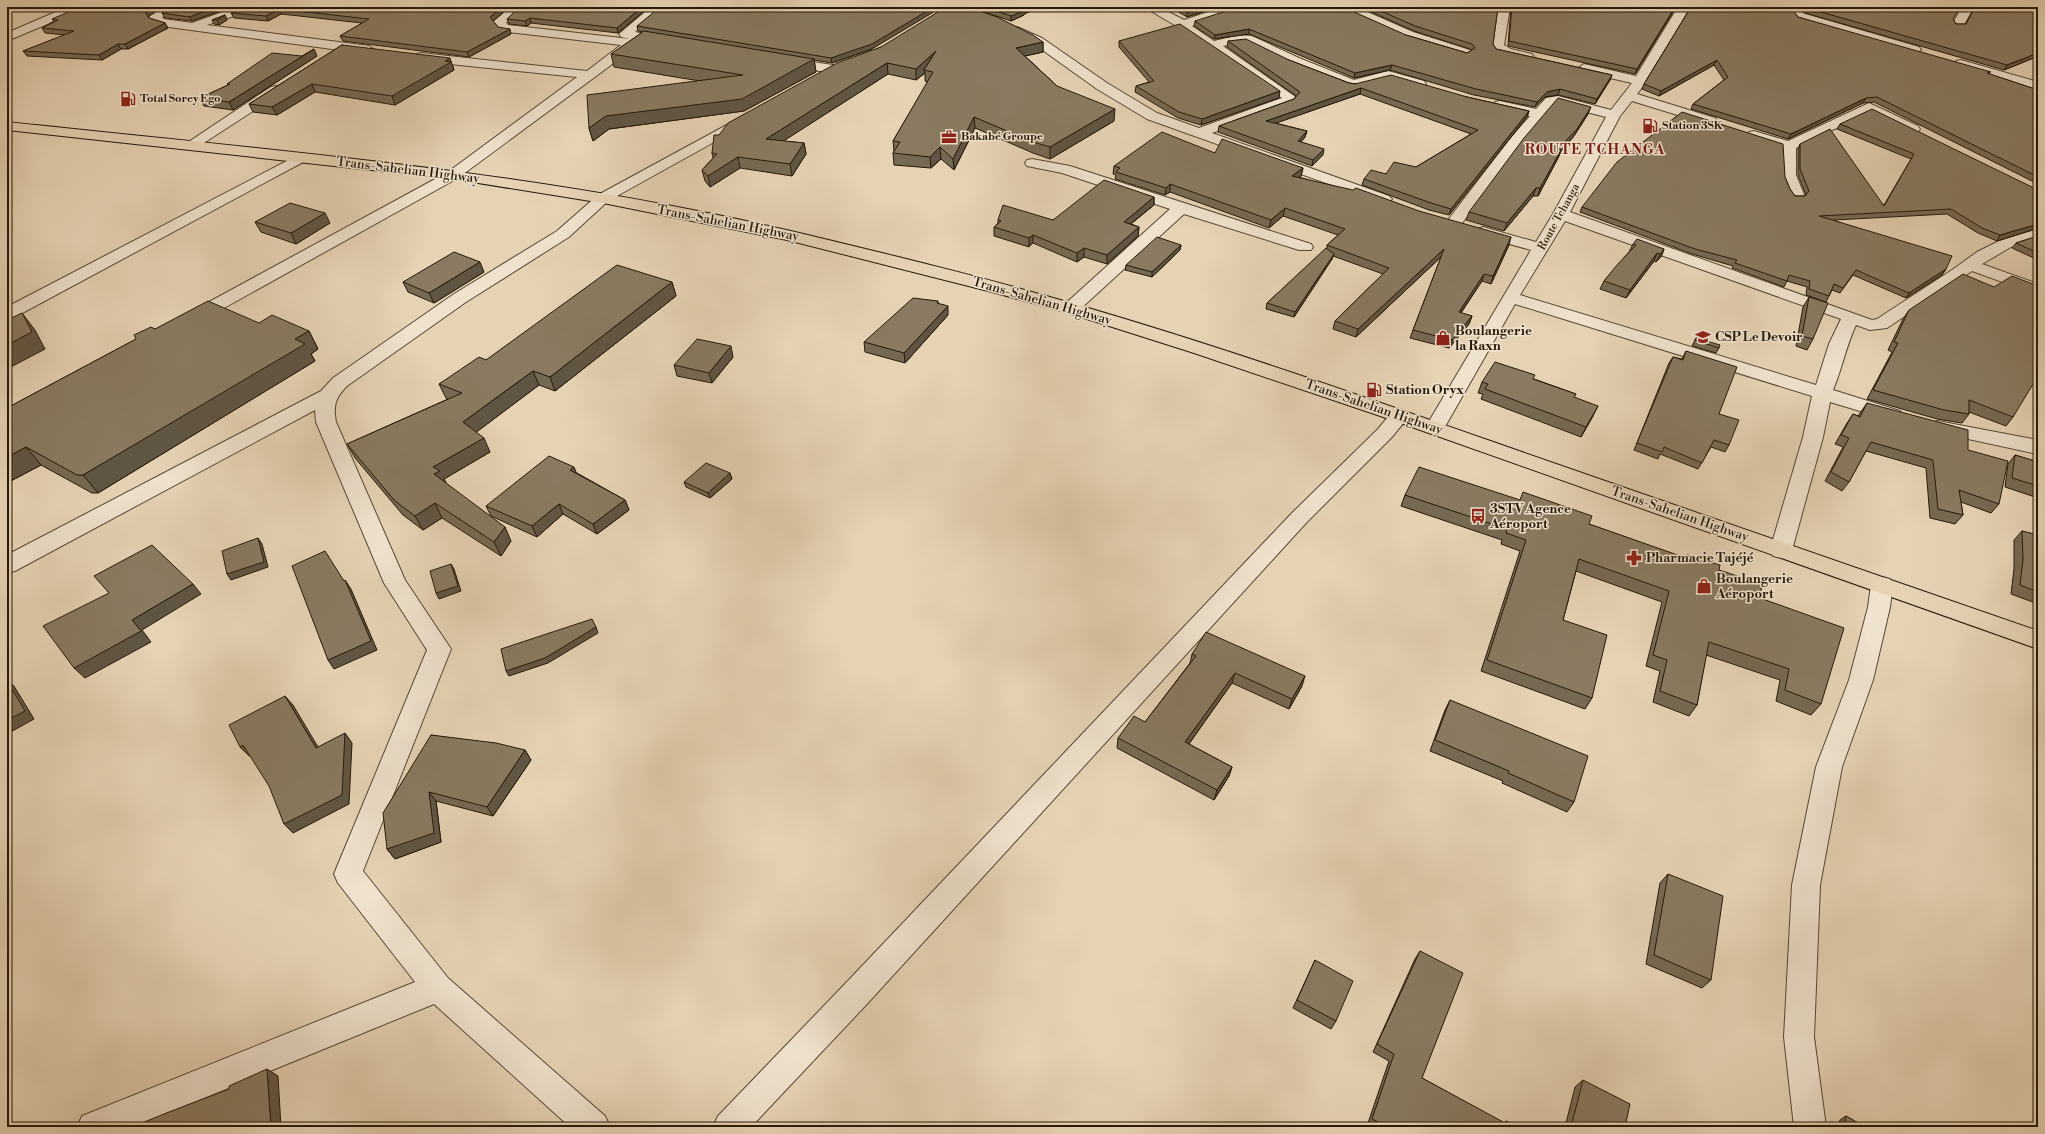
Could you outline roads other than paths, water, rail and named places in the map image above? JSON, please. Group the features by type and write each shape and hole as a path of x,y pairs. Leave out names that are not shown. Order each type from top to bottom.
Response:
{"highway":[{"name":"Trans-Sahelian Highway","path":"7,126 302,157 453,175 603,198 787,234 1071,308 1200,349 1435,428 2038,640"}],"street":[{"path":"7,38 77,7"},
{"path":"174,7 155,16 156,19 161,22 384,52"},
{"path":"192,25 248,7"},
{"path":"518,7 499,22 500,26 504,28 637,40 657,40"},
{"path":"637,40 625,34 658,7"},
{"path":"1150,7 1182,24 1290,98 1287,101 1201,132"},
{"path":"1182,24 1235,7"},
{"path":"1346,7 1409,35 1466,53"},
{"path":"1504,7 1500,49 1538,58"},
{"name":"Route Tchanga","path":"1435,428 1510,297 1561,214 1614,115 1640,81 1684,7"},
{"path":"1803,7 1796,12 1796,14 1800,17 1926,54"},
{"path":"1958,24 1968,7"},
{"path":"1006,25 1038,41 1102,86 1146,112 1394,203"},
{"path":"1211,45 1239,39 1248,39 1294,62 1353,84 1388,75 1435,88"},
{"path":"174,328 453,175 637,40"},
{"path":"330,56 343,47"},
{"path":"406,55 591,75"},
{"path":"774,60 839,66 813,80"},
{"path":"1948,60 2038,86"},
{"path":"1575,66 1640,81"},
{"path":"191,145 290,81"},
{"path":"1629,96 1721,125"},
{"path":"1541,248 1448,221 1538,114 1553,100 1614,115"},
{"path":"1486,102 1538,114"},
{"path":"1744,132 1789,146 1869,107 1928,136"},
{"path":"7,565 326,396 340,382 460,298 563,234 603,198 758,111"},
{"path":"1789,146 1789,175 1797,197"},
{"path":"7,314 302,157"},
{"path":"1032,162 1065,169 1181,208 1306,247"},
{"path":"1071,308 1181,208"},
{"path":"1561,214 1870,325 1881,324 1983,255 2005,244 2038,234"},
{"path":"1970,265 2038,290"},
{"path":"1510,297 1822,394 1915,420 2038,447"},
{"path":"1781,550 1811,444 1822,394 1831,372 1838,344 1851,317"},
{"path":"326,396 324,410 326,422 395,583 439,649 348,874 438,988 594,1127"},
{"path":"729,1127 855,995 1299,518 1385,433 1398,416"},
{"path":"1810,1127 1799,1037 1806,885 1829,767 1861,680 1879,607 1882,585"},
{"path":"93,1127 438,988"}],"place":[{"name":"Total Sorey Ego","path":"128,99"},
{"name":"Station 3SK","path":"1650,126"},
{"name":"Bakabé Groupe","path":"949,137"},
{"name":"CSP Le Devoir","path":"1703,337"},
{"name":"Boulangerie la Raxn","path":"1443,338"},
{"name":"Station Oryx","path":"1374,390"},
{"name":"3STV Agence Aéroport","path":"1478,516"},
{"name":"Pharmacie Tajéjé","path":"1634,558"},
{"name":"Boulangerie Aéroport","path":"1704,586"}],"district":[{"name":"ROUTE TCHANGA","path":"1595,150"}]}
